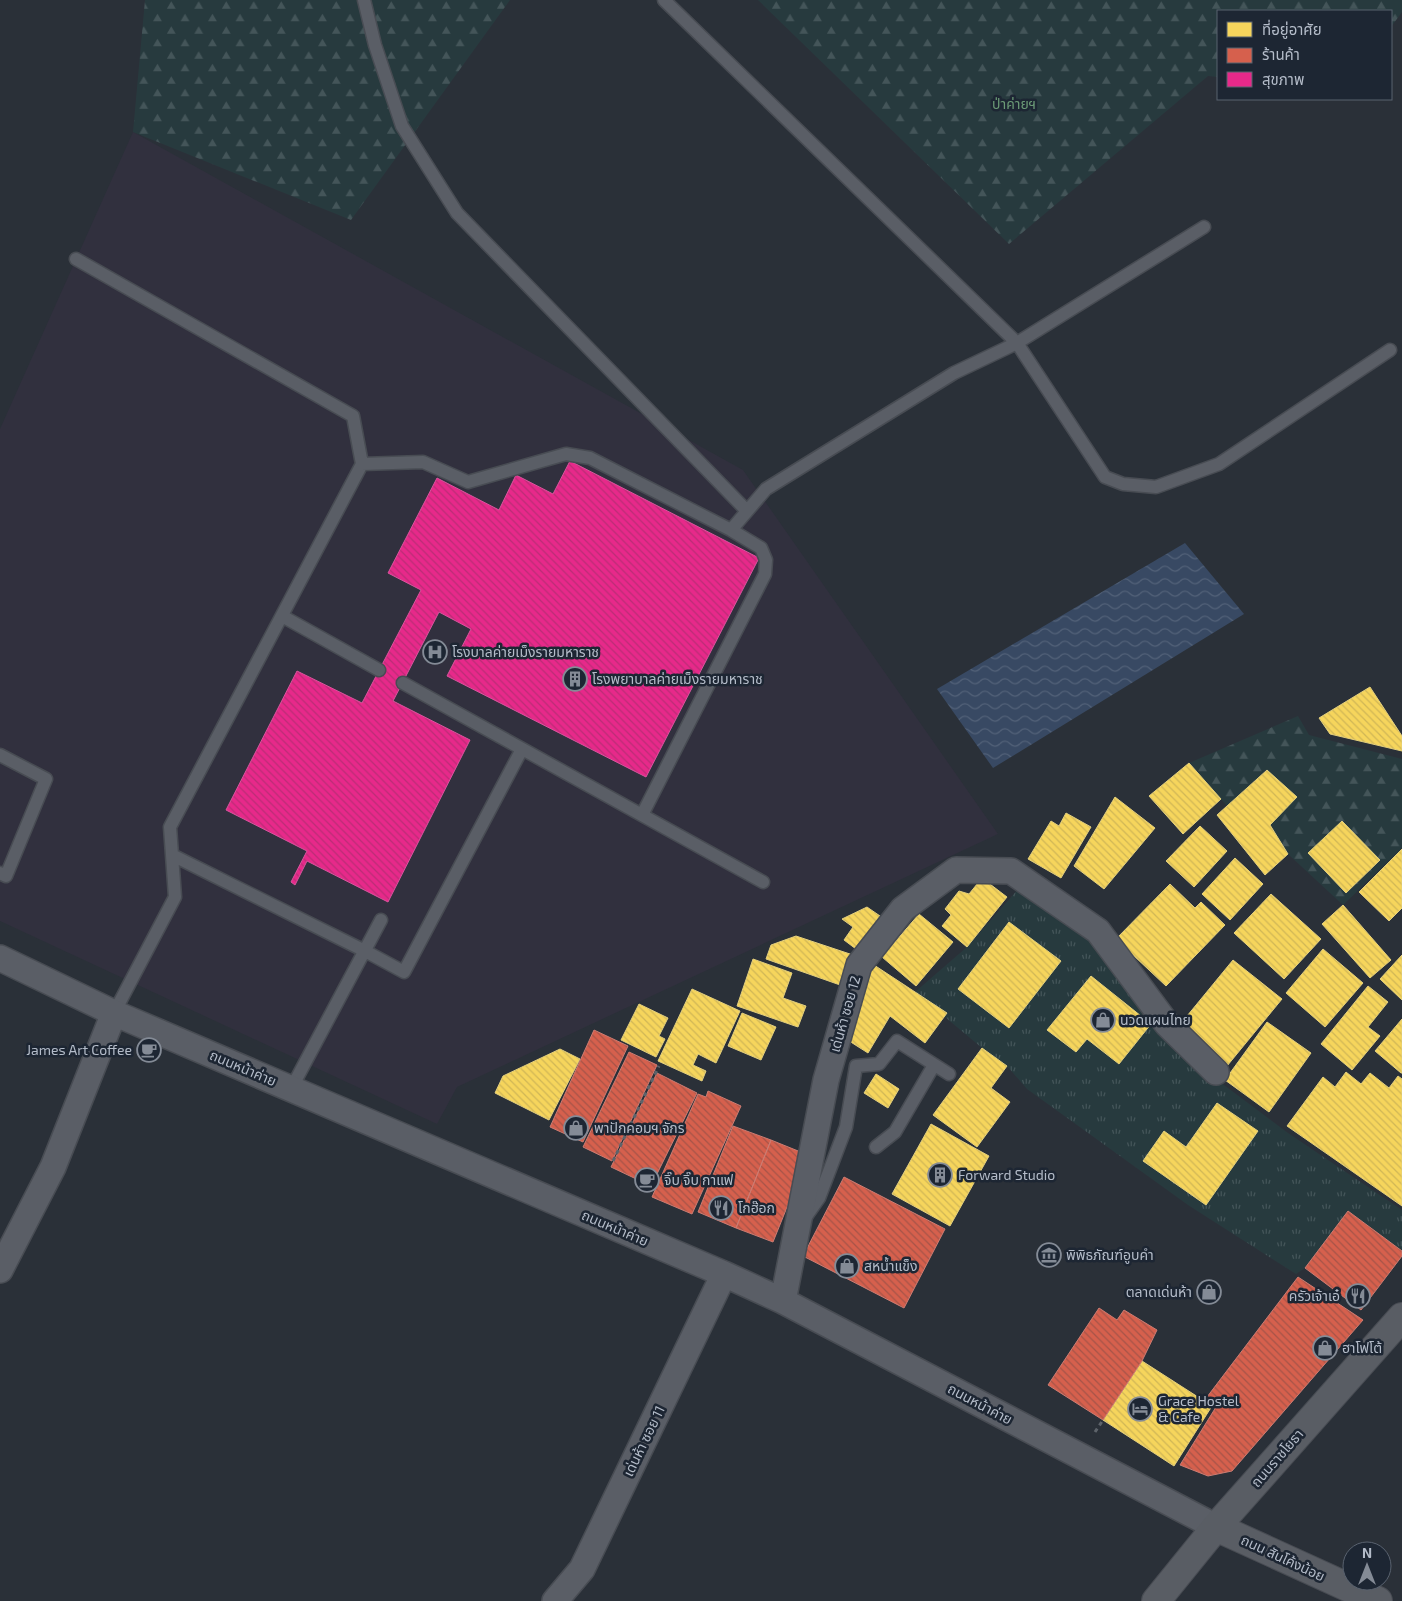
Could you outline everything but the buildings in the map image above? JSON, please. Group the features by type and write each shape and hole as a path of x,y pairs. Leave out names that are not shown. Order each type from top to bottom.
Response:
{"main road":[{"name":"ถนนราชโยธา","path":"1156,1601 1216,1527 1402,1317"},
{"name":"ถนน สันโค้งน้อย","path":"1216,1527 1378,1601"}],"street":[{"name":"เด่นห้า ซอย 12","path":"783,1301 826,1080 859,965 904,909 956,870 1011,871 1098,931 1167,1024 1216,1072"},
{"name":"ถนนหน้าค่าย","path":"0,958 114,1013 783,1301 1216,1527"},
{"path":"0,1270 53,1166 114,1013"},
{"name":"เด่นห้า ซอย 11","path":"555,1601 582,1569 724,1274"}],"lane":[{"path":"364,0 374,45 402,126 457,213 747,511"},
{"path":"664,0 1017,343 1105,477 1122,484 1156,487 1219,464 1390,350"},
{"path":"731,530 766,489 954,372 1017,343 1204,227"},
{"path":"76,259 353,416 362,464 170,827 175,897 114,1013"},
{"path":"362,464 423,462 468,482 566,454 590,458 731,530 761,548 766,560 765,574 642,815"},
{"path":"282,616 379,670"},
{"path":"403,683 764,882"},
{"path":"172,855 404,972 522,749"},
{"path":"0,756 46,780 6,876 0,873"},
{"path":"291,1089 381,920"},
{"path":"796,1231 819,1198 846,1127 856,1066 879,1064 897,1041 949,1074"},
{"path":"876,1147 895,1132 934,1065"}],"path":[{"path":"613,1161 658,1066"}],"shaded area":[{"name":"โรงบาลค่ายเม็งรายมหาราช","path":"133,132 743,470 998,834 457,1087 437,1124 0,921 0,429"}],"green space":[{"path":"145,0 510,0 351,220 133,132"},
{"name":"ป่าค่ายฯ","path":"758,0 1402,0 1402,12 1392,26 1392,10 1217,10 1217,77 1208,76 1009,244"},
{"path":"1298,716 1309,735 1402,759 1402,848 1343,905 1288,854 1270,825 1297,797 1266,770 1227,806 1189,763"},
{"path":"1019,888 1045,905 1099,948 1220,1082 1288,1133 1402,1210 1402,1251 1348,1211 1305,1268 1296,1274 1188,1205 1027,1089 1007,1066 982,1048 915,992 967,947"}],"water":[{"path":"1185,543 1244,614 993,768 937,689"}],"place":[{"name":"โรงบาลค่ายเม็งรายมหาราช","path":"435,652"},
{"name":"โรงพยาบาลค่ายเม็งรายมหาราช","path":"575,679"},
{"name":"นวดแผนไทย","path":"1103,1020"},
{"name":"James Art Coffee","path":"149,1050"},
{"name":"พาปักคอมฯ จักร","path":"576,1128"},
{"name":"Forward Studio","path":"940,1175"},
{"name":"จิ๊บ จิ๊บ กาแฟ","path":"647,1180"},
{"name":"โกฮ๊อก","path":"721,1208"},
{"name":"พิพิธภัณฑ์อูบคำ","path":"1049,1255"},
{"name":"สหน้ำแข็ง","path":"847,1266"},
{"name":"ตลาดเด่นห้า","path":"1209,1292"},
{"name":"ครัวเจ้าเอ๋","path":"1358,1296"},
{"name":"ฮาโฟโต้","path":"1325,1348"},
{"name":"Grace Hostel & Cafe","path":"1140,1409"}]}
